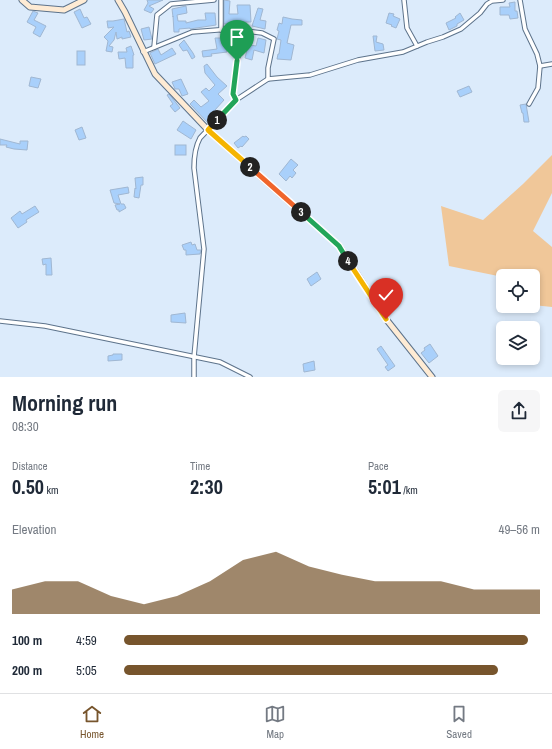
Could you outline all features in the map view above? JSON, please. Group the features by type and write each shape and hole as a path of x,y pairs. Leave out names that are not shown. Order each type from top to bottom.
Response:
{"street":[{"path":"22,0 30,7 64,10 84,0"},
{"path":"118,0 155,74 208,130 339,246 386,319 432,377"},
{"path":"154,47 157,15 171,4 214,0"},
{"path":"221,0 221,30"},
{"path":"404,0 407,28 416,46"},
{"path":"194,377 194,357 204,249 194,168 194,158 200,138 236,100 268,80 310,75 358,60 403,52 461,29 480,13 487,4 503,0"},
{"path":"520,0 525,29 537,54 540,66 538,88 529,104"},
{"path":"143,52 192,32 230,29 262,33 274,39 268,68 268,80"},
{"path":"236,100 233,94 237,61 244,30"},
{"path":"540,66 552,64"},
{"path":"0,321 45,326 220,362 250,377"}],"shaded area":[{"path":"552,155 552,193 533,231 552,247 552,307 540,306 540,269 496,269 496,276 449,266 441,206 483,220 523,184"}],"building":[{"path":"147,0 163,0 149,6 154,9 151,13 144,10 148,3"},
{"path":"224,0 230,1 229,14 238,14 237,5 250,5 251,22 224,24"},
{"path":"515,2 515,11 517,11 518,18 510,19 509,15 500,15 500,7 510,7 509,3"},
{"path":"186,6 187,13 177,15 178,21 186,21 186,23 206,20 205,13 215,13 216,25 179,29 179,32 174,32 172,9"},
{"path":"258,8 263,9 260,20 266,21 265,29 252,26"},
{"path":"80,9 84,18 87,17 91,24 82,28 74,12"},
{"path":"33,11 38,13 34,20 46,26 40,37 33,33 36,27 27,22"},
{"path":"389,13 394,14 393,16 400,19 396,28 386,23"},
{"path":"460,13 464,20 449,30 446,23 456,18 455,17"},
{"path":"283,17 302,20 302,25 291,25 287,43 294,45 291,60 277,59 281,40 277,39 279,31 277,30 279,23 282,24"},
{"path":"124,19 127,32 129,31 131,37 122,39 122,37 117,39 116,32 114,40 109,46 113,47 112,52 106,51 108,41 104,37 114,27 108,28 107,21"},
{"path":"149,27 152,39 144,40 141,29"},
{"path":"232,33 239,33 239,39 227,39 227,52 211,54 212,56 203,57 202,51 217,49 215,38 232,35"},
{"path":"373,36 377,36 376,42 383,44 384,50 375,51"},
{"path":"258,38 266,40 264,53 254,50 252,60 245,58 247,50 244,49 245,44 256,46"},
{"path":"184,40 195,57 192,59 187,50 183,51 179,45"},
{"path":"131,46 134,55 133,68 126,68 125,58 119,59 118,52 127,52 126,48"},
{"path":"172,48 176,54 155,64 150,53 158,49 161,55"},
{"path":"77,51 85,51 85,65 77,65"},
{"path":"207,64 217,77 227,86 218,94 224,100 215,110 217,113 208,123 190,104 194,100 201,107 209,101 201,92 206,88 209,91 215,85 205,73 204,66"},
{"path":"31,77 41,79 38,88 29,86"},
{"path":"181,79 188,94 182,96 179,89 175,89 172,82"},
{"path":"469,86 472,92 460,97 457,91"},
{"path":"169,94 180,108 175,112 170,106 173,104 167,95"},
{"path":"526,104 529,122 524,122 520,105"},
{"path":"183,121 196,130 191,139 177,130"},
{"path":"82,127 86,138 79,140 75,130"},
{"path":"243,136 246,136 249,139 242,147 241,146 238,148 234,143"},
{"path":"0,139 20,144 20,141 28,141 27,150 14,149 6,147 7,145 0,145"},
{"path":"175,145 186,145 186,155 175,155"},
{"path":"291,159 298,165 293,170 296,173 292,178 290,176 286,181 279,174"},
{"path":"143,177 143,185 141,185 139,198 134,197 135,188 136,189 135,178"},
{"path":"128,187 129,193 118,195 121,204 124,204 126,208 119,212 115,205 120,204 114,203 110,190"},
{"path":"35,206 39,212 26,220 27,222 18,228 11,218 20,211 22,214"},
{"path":"191,242 192,245 195,244 197,250 201,250 200,254 186,255 186,250 184,250 182,245"},
{"path":"51,258 52,275 46,275 46,264 43,265 42,259"},
{"path":"317,272 321,279 311,286 307,279"},
{"path":"185,313 186,323 171,322 171,315"},
{"path":"430,344 438,356 429,363 421,353 425,350 424,348"},
{"path":"381,346 395,366 388,371 385,367 388,365 377,349"},
{"path":"113,354 122,354 122,360 108,361 108,356"},
{"path":"314,361 315,370 304,372 303,364"}],"route":[{"path":"237,61 233,94 236,100 208,130 339,246 386,319"}]}
